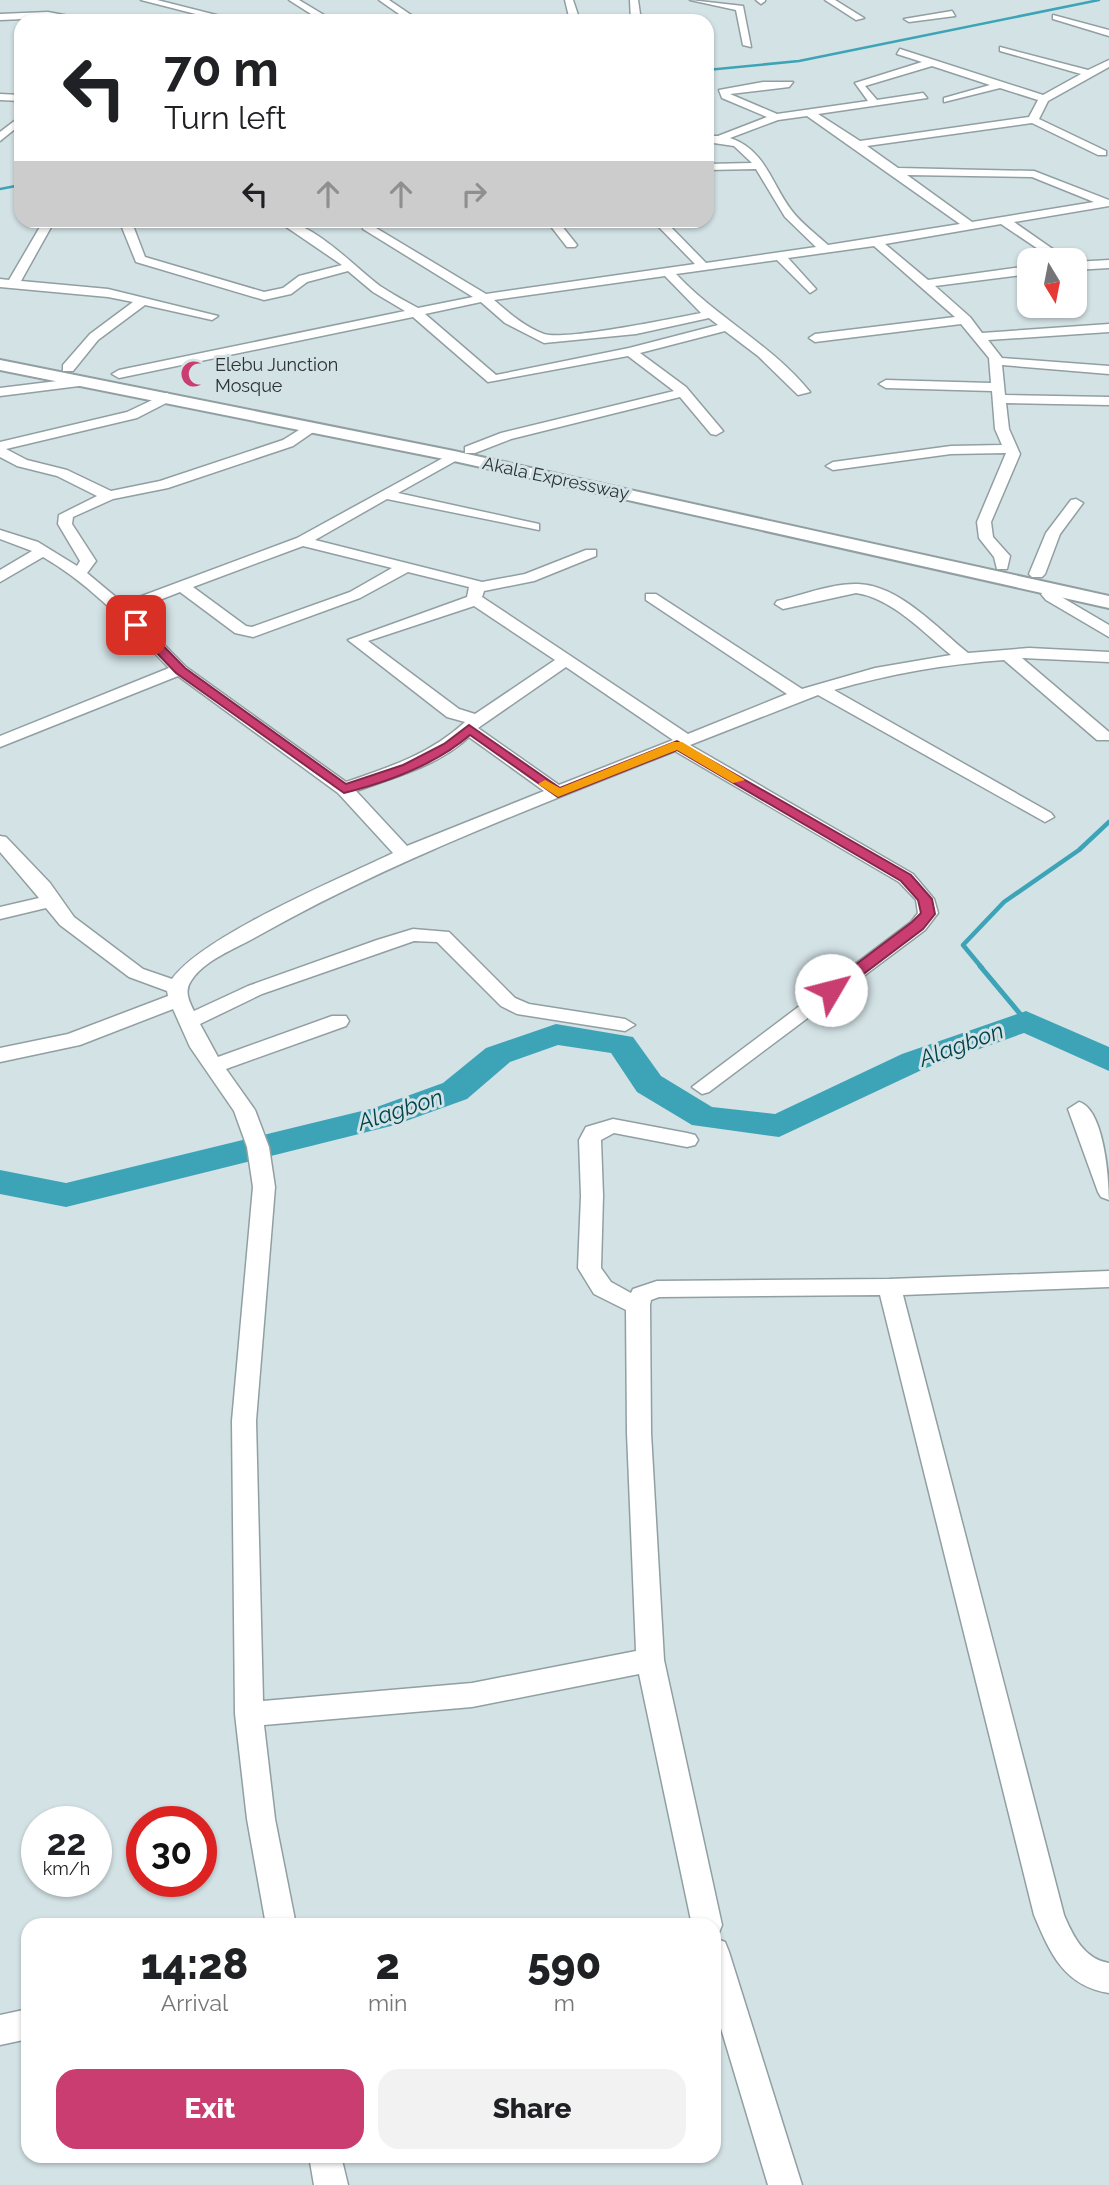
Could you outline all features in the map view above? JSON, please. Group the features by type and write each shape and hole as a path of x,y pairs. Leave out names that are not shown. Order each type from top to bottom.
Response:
{"main road":[{"name":"Akala Expressway","path":"0,355 68,368 119,374 312,428 462,453"},
{"name":"Akala Expressway","path":"0,365 82,382 233,407 462,453 919,553 1054,591 1109,602"},
{"name":"Akala Expressway","path":"919,553 1002,566 1109,589"}],"street":[{"path":"145,0 208,14"},
{"path":"166,4 179,0"},
{"path":"293,0 317,14"},
{"path":"383,0 404,14"},
{"path":"694,0 740,8 748,45"},
{"path":"829,0 859,18"},
{"path":"909,19 952,14 936,7 951,3"},
{"path":"194,14 200,12"},
{"path":"1056,17 1109,33"},
{"path":"1003,49 1087,74"},
{"path":"900,52 996,86 1044,99"},
{"path":"1033,120 1044,99 1109,63"},
{"path":"875,103 859,85 930,64"},
{"path":"714,93 789,84"},
{"path":"948,100 996,86"},
{"path":"723,92 726,96 776,117"},
{"path":"714,138 776,117 923,96"},
{"path":"811,114 858,144 970,226"},
{"path":"858,144 1033,120 1107,153"},
{"path":"723,137 756,156 767,182 789,216 825,249"},
{"path":"714,167 761,166"},
{"path":"894,171 1034,174 1108,203"},
{"path":"119,374 484,298 876,242 1108,203"},
{"path":"1004,221 1044,248"},
{"path":"45,228 7,283 108,293 212,316"},
{"path":"131,228 140,259 264,296 287,291 303,279 349,267"},
{"path":"293,228 377,289 414,311 493,379 630,352 729,326"},
{"path":"366,228 484,298 519,327 550,340 636,330 712,314"},
{"path":"557,228 571,245"},
{"path":"665,228 703,266"},
{"path":"876,242 966,320 981,337 995,361 1002,429 1013,454 984,522 986,538 1002,556 1002,566"},
{"path":"779,255 810,289"},
{"path":"1087,265 1109,264"},
{"path":"668,272 712,314 763,353 803,391"},
{"path":"924,284 1017,272"},
{"path":"68,368 94,337 141,302"},
{"path":"815,338 966,320"},
{"path":"981,337 1109,328"},
{"path":"630,352 682,393 716,431"},
{"path":"995,361 1109,370"},
{"path":"0,392 82,382"},
{"path":"886,384 1109,401"},
{"path":"121,609 302,541 462,453 506,436 682,393"},
{"path":"0,449 132,415 167,397"},
{"path":"79,574 88,561 64,519 66,515 109,496 163,485 258,454 288,443 312,428"},
{"path":"0,449 22,463 62,473 109,496"},
{"path":"834,466 951,450 1012,449"},
{"path":"387,495 534,527"},
{"path":"1037,574 1053,533 1076,503"},
{"path":"0,534 43,550 79,574 121,609 180,670 344,789 404,854"},
{"path":"302,541 475,584 475,594"},
{"path":"0,578 43,550"},
{"path":"558,793 473,725 453,713 356,639 466,605 475,594 529,578 591,553"},
{"path":"182,586 241,630 253,632 355,595 407,566"},
{"path":"783,604 856,588 868,588 905,612 964,658"},
{"path":"1054,591 1049,594 1051,597 1109,632"},
{"path":"475,594 682,743 906,878 925,899 928,914 918,926 702,1087"},
{"path":"651,597 800,695"},
{"path":"0,1055 73,1040 178,993 197,962 272,920 404,854 800,695 896,669 964,658 1069,653 1109,657"},
{"path":"1007,654 1103,736"},
{"path":"344,789 408,767 449,746 473,725 566,660"},
{"path":"0,742 180,670"},
{"path":"819,689 1045,817"},
{"path":"0,841 43,887 50,901 67,921 136,973 178,993 200,1047 244,1110 258,1147 264,1187 244,1420 250,1714 261,1819 280,1918"},
{"path":"0,913 50,901"},
{"path":"188,1022 255,990 384,944 429,935 442,936 508,1002 524,1010 625,1024"},
{"path":"214,1066 339,1021"},
{"path":"1079,1109 1109,1192"},
{"path":"638,1305 611,1296 593,1281 586,1254 593,1188 590,1140 594,1132 613,1126 687,1140"},
{"path":"705,1918 650,1660 639,1433 638,1305 641,1294 657,1289 889,1287 1109,1279"},
{"path":"889,1287 1049,1915 1066,1956 1101,1978 1109,1978"},
{"path":"250,1714 472,1695 650,1660"},
{"path":"721,1976 772,2150 785,2185"},
{"path":"0,2029 21,2025"},
{"path":"326,2163 331,2185"}],"waterway":[{"path":"714,69 799,61 1099,0"},
{"path":"0,189 14,186"},
{"path":"982,968 963,945 1004,902 1079,850 1109,822"},
{"path":"980,966 1026,1021"},
{"name":"Alagbon","path":"0,1182 66,1195 383,1117 455,1091 498,1055 556,1034 622,1044 649,1084 704,1117 779,1126 914,1061 1026,1021 1109,1060"}],"slow traffic":[{"path":"545,784 558,793 677,745 738,780"}],"place":[{"name":"Elebu Junction Mosque","path":"194,374"}],"route":[{"path":"136,625 180,670 289,746 344,789 408,767 449,746 469,729 558,793 677,745 906,878 925,899 928,914 918,926 831,990"}]}
